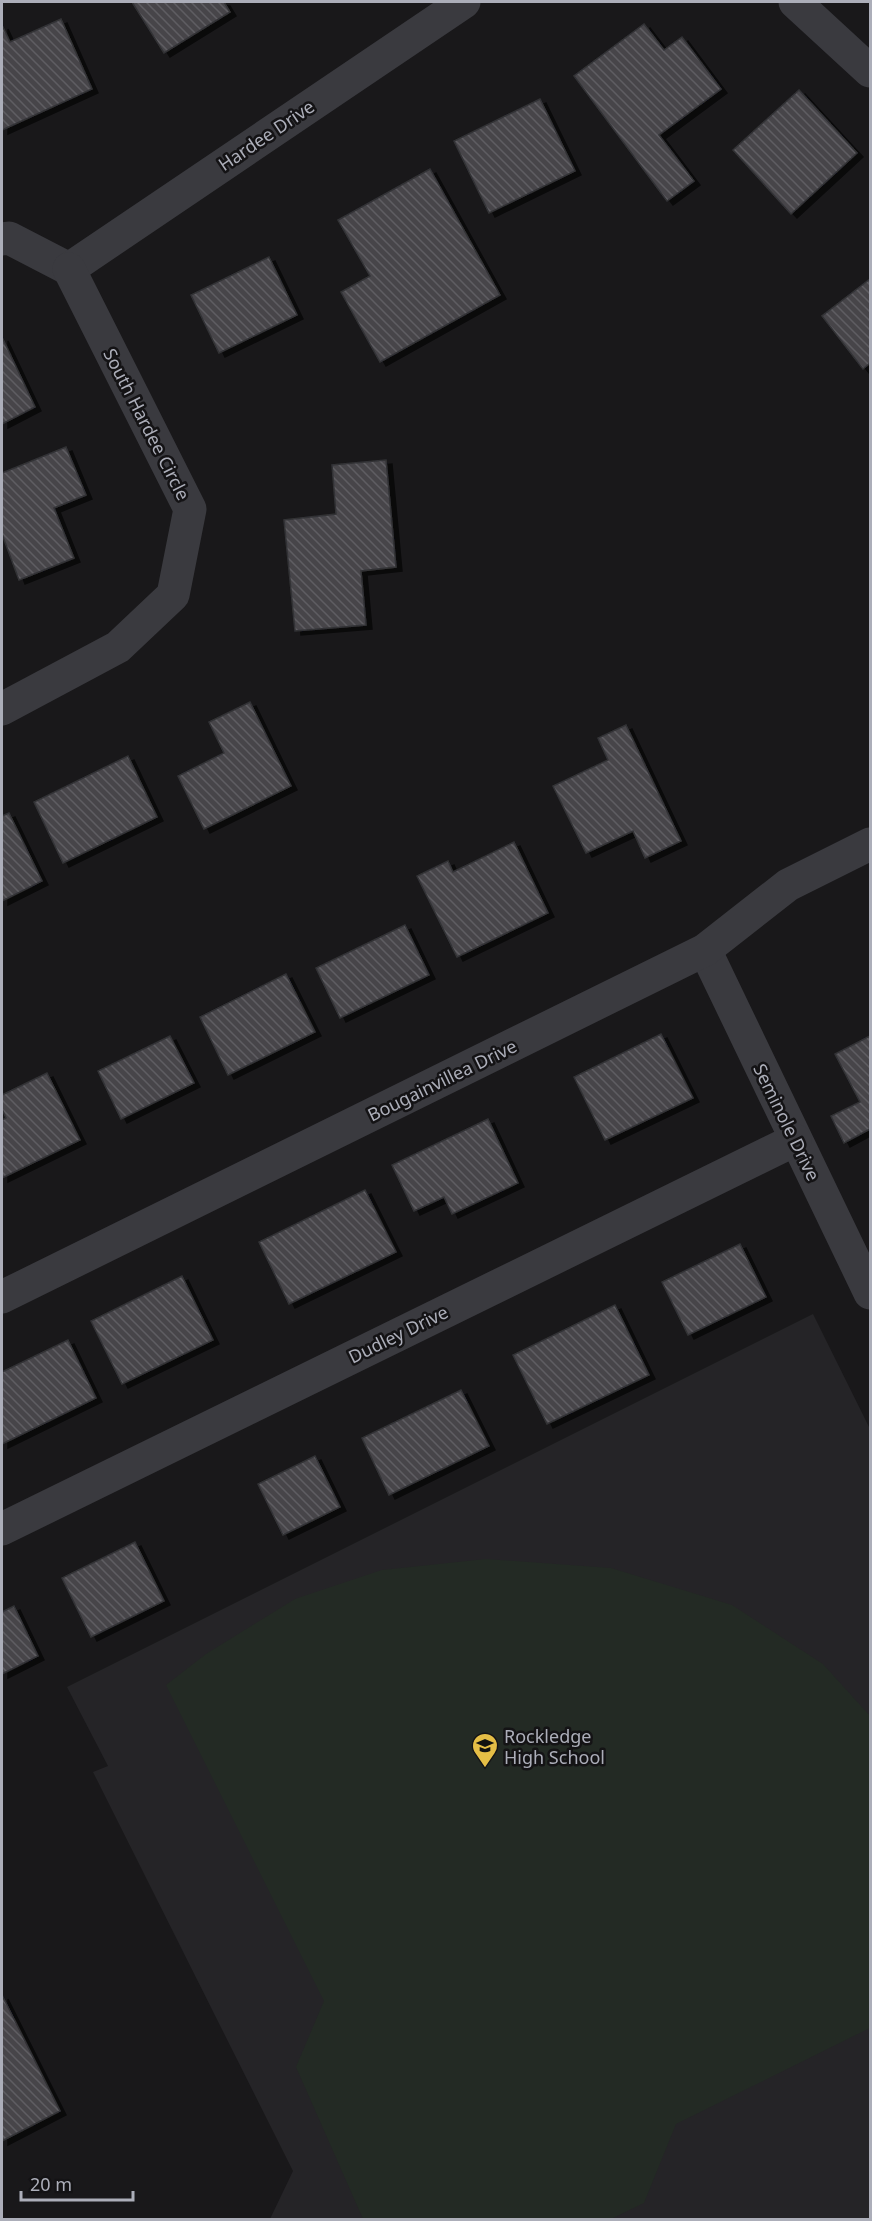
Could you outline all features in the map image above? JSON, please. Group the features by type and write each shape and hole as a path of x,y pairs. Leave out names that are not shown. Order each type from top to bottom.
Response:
{"street":[{"name":"Hardee Drive","path":"69,269 464,2"},
{"path":"795,2 870,71"},
{"path":"2,239 9,238 69,269"},
{"name":"South Hardee Circle","path":"2,709 118,647 172,596 190,509 69,269"},
{"name":"Bougainvillea Drive","path":"2,1297 705,950 788,885 870,844"},
{"name":"Seminole Drive","path":"705,950 870,1293"},
{"name":"Dudley Drive","path":"2,1529 795,1140"}],"shaded area":[{"name":"Rockledge High School","path":"813,1314 870,1429 870,2219 270,2219 293,2171 93,1772 108,1766 67,1687"},
{"name":"Rockledge High School","path":"486,1559 611,1568 732,1605 823,1664 870,1716 870,2028 676,2124 644,2203 611,2219 363,2219 296,2067 324,2001 166,1685 206,1654 295,1599 382,1570"}],"building":[{"path":"132,2 224,2 230,12 164,53"},
{"path":"61,19 92,89 2,130 2,25 10,42"},
{"path":"644,24 664,50 682,37 721,89 659,135 694,181 667,201 574,76"},
{"path":"799,90 857,153 791,214 733,150"},
{"path":"540,99 575,171 489,213 454,141"},
{"path":"430,169 500,295 380,362 341,292 370,276 338,220"},
{"path":"269,257 297,315 219,353 191,295"},
{"path":"870,279 870,363 863,369 822,316"},
{"path":"2,337 35,407 2,424"},
{"path":"66,447 86,495 54,508 74,558 19,580 2,534 2,473"},
{"path":"386,460 396,567 361,571 366,625 295,631 284,520 336,514 332,465"},
{"path":"250,702 291,786 204,829 178,776 224,753 209,722"},
{"path":"626,725 681,841 645,858 633,831 586,853 553,786 608,760 598,738"},
{"path":"128,756 157,817 63,863 34,802"},
{"path":"9,813 42,881 2,901 2,816"},
{"path":"514,842 548,913 457,957 417,876 448,861 453,872"},
{"path":"405,925 429,975 340,1018 316,968"},
{"path":"286,974 315,1032 228,1075 200,1017"},
{"path":"661,1034 693,1098 605,1140 574,1077"},
{"path":"170,1036 194,1083 121,1119 98,1071"},
{"path":"870,1036 870,1129 844,1143 831,1116 860,1102 835,1054"},
{"path":"47,1073 80,1140 2,1178 2,1120 6,1118 2,1109 2,1095"},
{"path":"488,1119 518,1183 452,1214 444,1197 414,1211 392,1165"},
{"path":"365,1190 396,1252 289,1304 259,1242"},
{"path":"740,1244 766,1297 688,1335 662,1282"},
{"path":"182,1276 213,1340 122,1384 91,1321"},
{"path":"615,1305 649,1375 547,1424 513,1355"},
{"path":"68,1340 96,1398 2,1444 2,1372"},
{"path":"461,1390 489,1446 389,1495 362,1438"},
{"path":"315,1456 340,1507 283,1535 258,1484"},
{"path":"135,1542 164,1601 91,1637 62,1578"},
{"path":"14,1606 38,1656 2,1674 2,1612"},
{"path":"2,1995 60,2111 2,2141"}],"place":[{"name":"Rockledge High School","path":"485,1769"}]}
